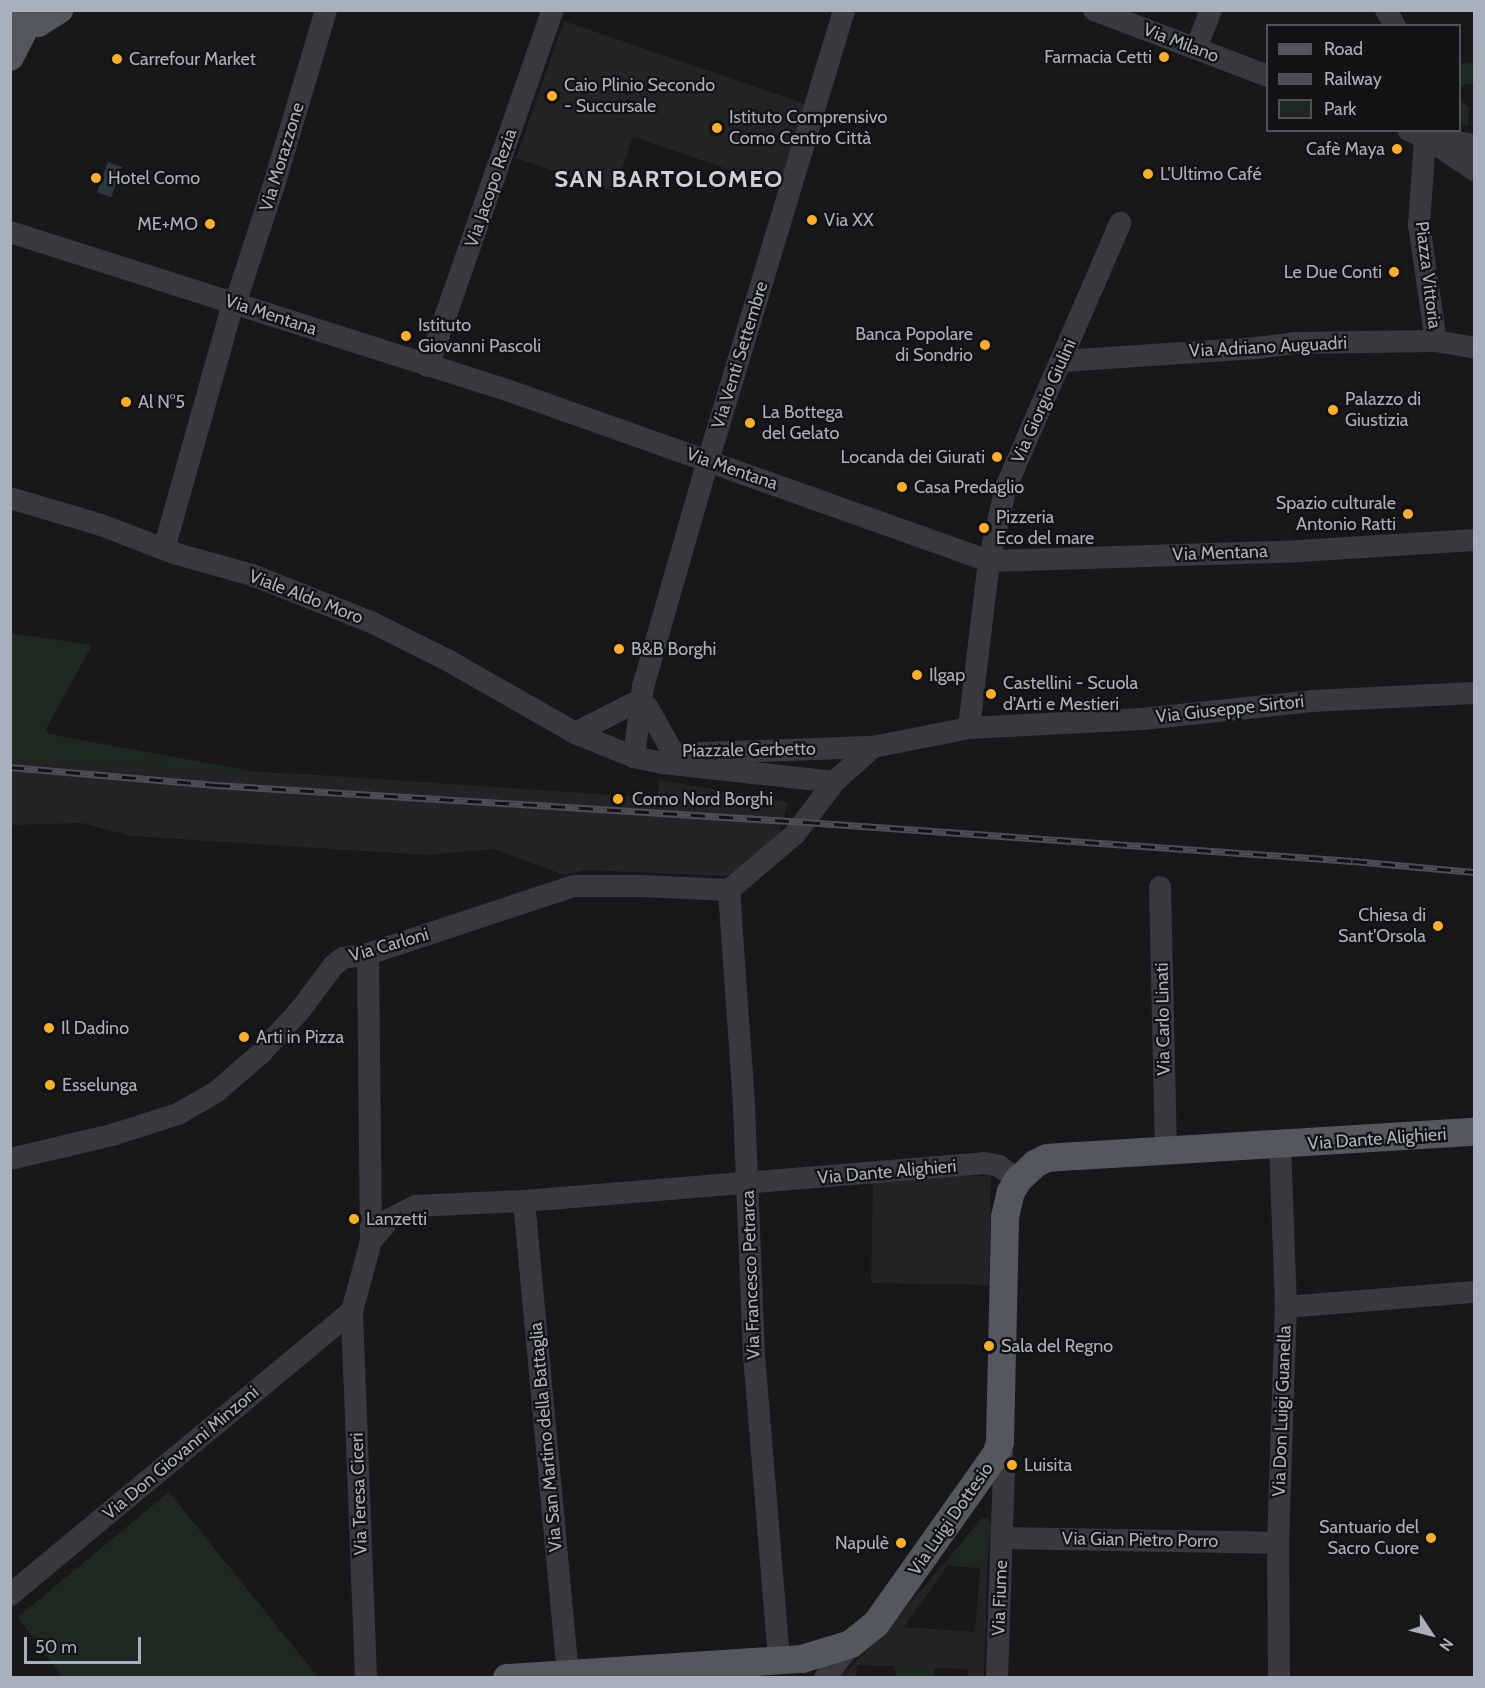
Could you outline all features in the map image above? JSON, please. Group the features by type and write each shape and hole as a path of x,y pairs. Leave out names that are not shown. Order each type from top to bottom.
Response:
{"main road":[{"path":"10,57 19,21 49,19 59,10"},
{"name":"Via Dante Alighieri","path":"1018,1180 1035,1164 1047,1158 1474,1132"},
{"name":"Via Luigi Dottesio","path":"507,1677 794,1666 851,1644 863,1636 884,1614 997,1454 1000,1442 1005,1216 1011,1192 1018,1180"}],"street":[{"name":"Via Morazzone","path":"164,549 234,303 273,188 326,10"},
{"name":"Via Jacopo Rezia","path":"428,366 553,10"},
{"name":"Via Venti Settembre","path":"640,700 708,461 844,10"},
{"name":"Via Milano","path":"1094,10 1266,75"},
{"path":"1196,48 1211,10"},
{"path":"1386,10 1394,24"},
{"path":"1417,134 1474,145"},
{"path":"1417,134 1474,170"},
{"name":"Piazza Vittoria","path":"1417,134 1419,225 1436,341"},
{"name":"Via Giorgio Giulini","path":"969,728 989,561 1006,487 1120,223"},
{"name":"Via Mentana","path":"10,232 507,390 989,561 1299,551 1474,540"},
{"name":"Via Adriano Auguadri","path":"1062,361 1256,348 1294,343 1436,341 1474,348"},
{"name":"Viale Aldo Moro","path":"14,500 101,525 164,549 252,575 371,622 449,661 575,734"},
{"name":"Via Giuseppe Sirtori","path":"873,747 969,728 1142,718 1312,700 1474,693"},
{"path":"575,734 640,700"},
{"path":"634,757 640,700"},
{"name":"Piazzale Gerbetto","path":"640,700 648,708 672,751 678,754 873,747"},
{"name":"Piazzale Gerbetto","path":"575,734 634,757 663,763 834,782"},
{"path":"729,890 795,834 834,782 873,747"},
{"name":"Via Carloni","path":"10,1159 112,1135 178,1114 216,1092 261,1053 301,1009 333,966 343,958 368,954 574,886 729,890"},
{"name":"Via Carlo Linati","path":"1160,888 1166,1150"},
{"name":"Via Francesco Petrarca","path":"729,890 747,1183 754,1355 794,1666"},
{"path":"368,954 371,1241"},
{"name":"Via Don Luigi Guanella","path":"1279,1677 1278,1543 1286,1307 1280,1145"},
{"name":"Via Dante Alighieri","path":"352,1311 371,1241 390,1219 416,1206 524,1201 984,1164 999,1167 1018,1180"},
{"name":"Via San Martino della Battaglia","path":"524,1201 568,1675"},
{"path":"1286,1307 1474,1292"},
{"name":"Via Don Giovanni Minzoni","path":"10,1595 352,1311"},
{"name":"Via Teresa Ciceri","path":"352,1311 366,1677"},
{"name":"Via Fiume","path":"997,1677 1004,1467 1000,1442"},
{"path":"974,1487 991,1502 1002,1529"},
{"name":"Via Gian Pietro Porro","path":"1002,1529 1278,1543"},
{"path":"825,1677 851,1644"}],"shaded area":[{"path":"564,21 808,105 781,187 633,137 614,191 516,158"},
{"path":"108,162 122,167 111,197 97,192"},
{"path":"11,760 318,775 657,798 659,780 788,802 777,841 727,876 585,870 564,875 494,849 427,855 131,836 82,823 11,825"},
{"path":"873,1174 991,1176 989,1285 871,1283"},
{"path":"947,1560 987,1569 984,1677 968,1677 968,1669 935,1668 933,1677 933,1669 896,1667 894,1677 894,1666 857,1665 856,1677 839,1678 874,1644","holes":["948,1565 980,1569 975,1632 904,1627"]}],"green space":[{"path":"1474,62 1474,83 1465,84 1461,88 1461,64"},
{"path":"1461,102 1469,107 1468,126 1461,123"},
{"path":"11,633 92,645 46,729 48,734 256,772 11,760"},
{"path":"169,1492 318,1677 62,1678 18,1617"},
{"path":"987,1518 991,1524 987,1569 947,1560 981,1519"},
{"path":"896,1667 933,1669 933,1677 896,1677"}],"railway":[{"path":"10,767 216,785 806,822 1353,861 1474,872"}],"place":[{"name":"Farmacia Cetti","path":"1164,57"},
{"name":"Carrefour Market","path":"117,59"},
{"name":"Caio Plinio Secondo - Succursale","path":"552,96"},
{"name":"Istituto Comprensivo Como Centro Città","path":"717,128"},
{"name":"Cafè Maya","path":"1397,149"},
{"name":"L'Ultimo Café","path":"1148,174"},
{"name":"Hotel Como","path":"96,178"},
{"name":"Via XX","path":"812,220"},
{"name":"ME+MO","path":"210,224"},
{"name":"Le Due Conti","path":"1394,272"},
{"name":"Istituto Giovanni Pascoli","path":"406,336"},
{"name":"Banca Popolare di Sondrio","path":"985,345"},
{"name":"Al N°5","path":"126,402"},
{"name":"Palazzo di Giustizia","path":"1333,410"},
{"name":"La Bottega del Gelato","path":"750,423"},
{"name":"Locanda dei Giurati","path":"997,457"},
{"name":"Casa Predaglio","path":"902,487"},
{"name":"Spazio culturale Antonio Ratti","path":"1408,514"},
{"name":"Pizzeria Eco del mare","path":"984,528"},
{"name":"B&B Borghi","path":"619,649"},
{"name":"Ilgap","path":"917,675"},
{"name":"Castellini - Scuola d'Arti e Mestieri","path":"991,694"},
{"name":"Como Nord Borghi","path":"618,799"},
{"name":"Chiesa di Sant'Orsola","path":"1438,926"},
{"name":"Il Dadino","path":"49,1028"},
{"name":"Arti in Pizza","path":"244,1037"},
{"name":"Esselunga","path":"50,1085"},
{"name":"Lanzetti","path":"354,1219"},
{"name":"Sala del Regno","path":"989,1346"},
{"name":"Luisita","path":"1012,1465"},
{"name":"Santuario del Sacro Cuore","path":"1431,1538"},
{"name":"Napulè","path":"901,1543"}],"district":[{"name":"SAN BARTOLOMEO","path":"669,179"}]}
